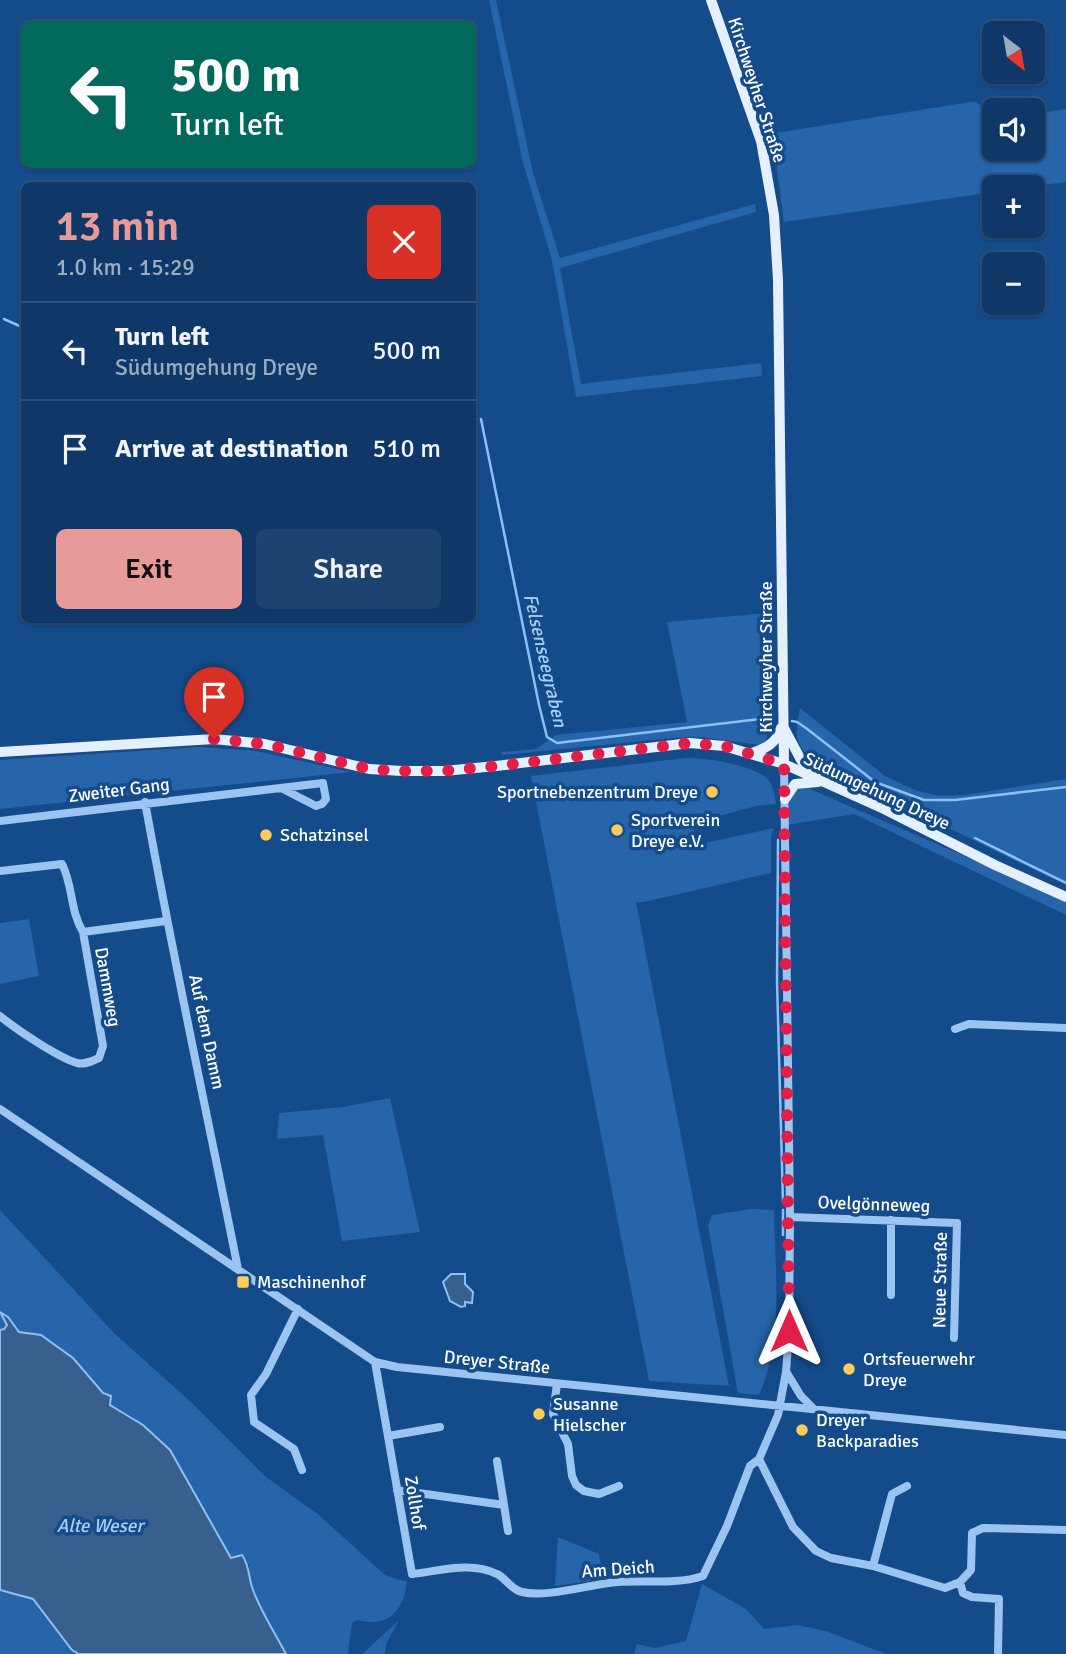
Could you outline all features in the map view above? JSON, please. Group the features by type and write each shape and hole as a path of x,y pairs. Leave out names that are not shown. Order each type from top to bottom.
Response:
{"main road":[{"name":"Kirchweyher Straße","path":"711,0 761,141 775,215 784,764"},
{"path":"751,753 771,746 778,737 782,724"},
{"path":"782,724 801,760 824,783"},
{"name":"Südumgehung Dreye","path":"0,752 214,739 265,744 369,769 444,771 690,743 724,746 784,764 1066,897"},
{"path":"785,799 795,784 824,783"}],"street":[{"name":"Kirchweyher Straße","path":"781,1407 789,1331 790,1217 784,764"},
{"name":"Zweiter Gang","path":"0,821 323,783 326,799 316,806 283,789"},
{"name":"Auf dem Damm","path":"145,802 166,920 184,996 238,1269"},
{"name":"Dammweg","path":"0,871 62,864 67,873 76,921 83,932 103,1046 99,1058 88,1063 79,1063 57,1054 0,1016"},
{"name":"Dammweg","path":"83,932 166,920"},
{"path":"955,1029 969,1024 1066,1028"},
{"name":"Dreyer Straße","path":"0,1109 375,1362 397,1367 1066,1436"},
{"name":"Ovelgönneweg","path":"790,1217 957,1223"},
{"path":"891,1220 891,1295"},
{"name":"Neue Straße","path":"954,1338 957,1223"},
{"path":"298,1309 266,1374 251,1395 254,1422 294,1449 302,1470"},
{"name":"Zollhof","path":"375,1362 412,1574"},
{"path":"786,1372 801,1396 814,1409"},
{"path":"557,1384 553,1414 568,1444 572,1476 576,1485 584,1491 599,1494 619,1486"},
{"name":"Am Deich","path":"412,1574 459,1567 484,1570 502,1577 517,1591 538,1593 618,1582 687,1581 703,1576 727,1526 750,1466 759,1459 781,1407"},
{"path":"388,1436 440,1427"},
{"path":"759,1459 793,1527 816,1551 831,1558 873,1566 945,1588 960,1582 971,1570 972,1533 983,1528 1066,1530"},
{"path":"497,1461 508,1531"},
{"path":"873,1566 892,1494 907,1486"},
{"path":"397,1490 504,1505"},
{"path":"960,1582 963,1593 972,1597 999,1598 998,1654"}],"shaded area":[{"path":"489,0 496,0 533,173 560,258 755,204 756,212 560,268 581,384 761,363 762,376 576,397 552,260 523,163"},
{"path":"976,102 982,107 982,161 1045,161 1045,112 1066,109 1066,182 1045,185 1045,175 982,175 982,194 784,222 775,155 769,134"},
{"path":"767,613 767,740 760,745 701,737 673,738 502,755 501,752 536,749 556,735 687,722 667,622"},
{"path":"800,708 885,776 915,790 939,796 965,795 1066,779 1066,885 817,764 804,751 798,739"},
{"path":"199,747 256,751 351,772 0,809 0,760"},
{"path":"686,758 718,761 755,771 770,782 776,804 756,806 693,823 696,845 774,828 771,836 771,873 636,902 729,1386 649,1381 531,776"},
{"path":"803,786 1066,900 1066,915 854,814 787,825 791,797"},
{"path":"29,919 39,976 0,984 0,923"},
{"path":"390,1098 420,1232 342,1241 323,1135 277,1139 279,1113 343,1107"},
{"path":"751,1209 774,1210 775,1329 767,1373 759,1395 738,1393 708,1226 712,1215"},
{"path":"0,1210 114,1333 192,1403 266,1477 319,1515 385,1575 407,1582 402,1602 392,1615 377,1622 357,1620 352,1623 348,1654 286,1654 252,1588 249,1565 231,1559 170,1450 131,1416 110,1405 111,1396 103,1393 73,1358 41,1335 19,1333 8,1317 1,1313 7,1325 0,1330"},
{"path":"558,1537 599,1554 603,1579 555,1586"},
{"path":"702,1584 746,1609 764,1629 798,1625 829,1632 886,1654 634,1654 637,1644 655,1648 686,1641"},
{"path":"0,1590 33,1599 72,1650 79,1654 0,1654"},
{"path":"399,1620 386,1644 385,1654 362,1654"}],"water":[{"path":"451,1274 465,1274 465,1284 473,1292 472,1303 465,1302 465,1306 461,1307 450,1301 443,1282"},
{"name":"Alte Weser","path":"0,1312 8,1317 19,1332 41,1335 73,1358 103,1393 111,1396 110,1405 143,1425 170,1450 231,1558 242,1555 245,1559 256,1598 286,1654 79,1654 72,1650 33,1599 0,1590 0,1330 7,1325"}],"waterway":[{"name":"Felsenseegraben","path":"4,319 21,327"},
{"name":"Felsenseegraben","path":"481,419 547,737 557,743 760,719"},
{"name":"Felsenseegraben","path":"792,721 806,728 875,782 924,800 955,800 1066,787"},
{"path":"975,838 1066,883"},
{"path":"778,840 777,982 783,1202"},
{"path":"783,1210 783,1235"}],"place":[{"name":"Sportnebenzentrum Dreye","path":"712,792"},
{"name":"Sportverein Dreye e.V.","path":"617,830"},
{"name":"Schatzinsel","path":"266,835"},
{"name":"Maschinenhof","path":"243,1282"},
{"name":"Ortsfeuerwehr Dreye","path":"849,1369"},
{"name":"Susanne Hielscher","path":"539,1414"},
{"name":"Dreyer Backparadies","path":"802,1430"}],"route":[{"path":"214,739 265,744 369,769 402,771 444,771 496,766 690,743 724,746 784,764 789,1331"}]}
